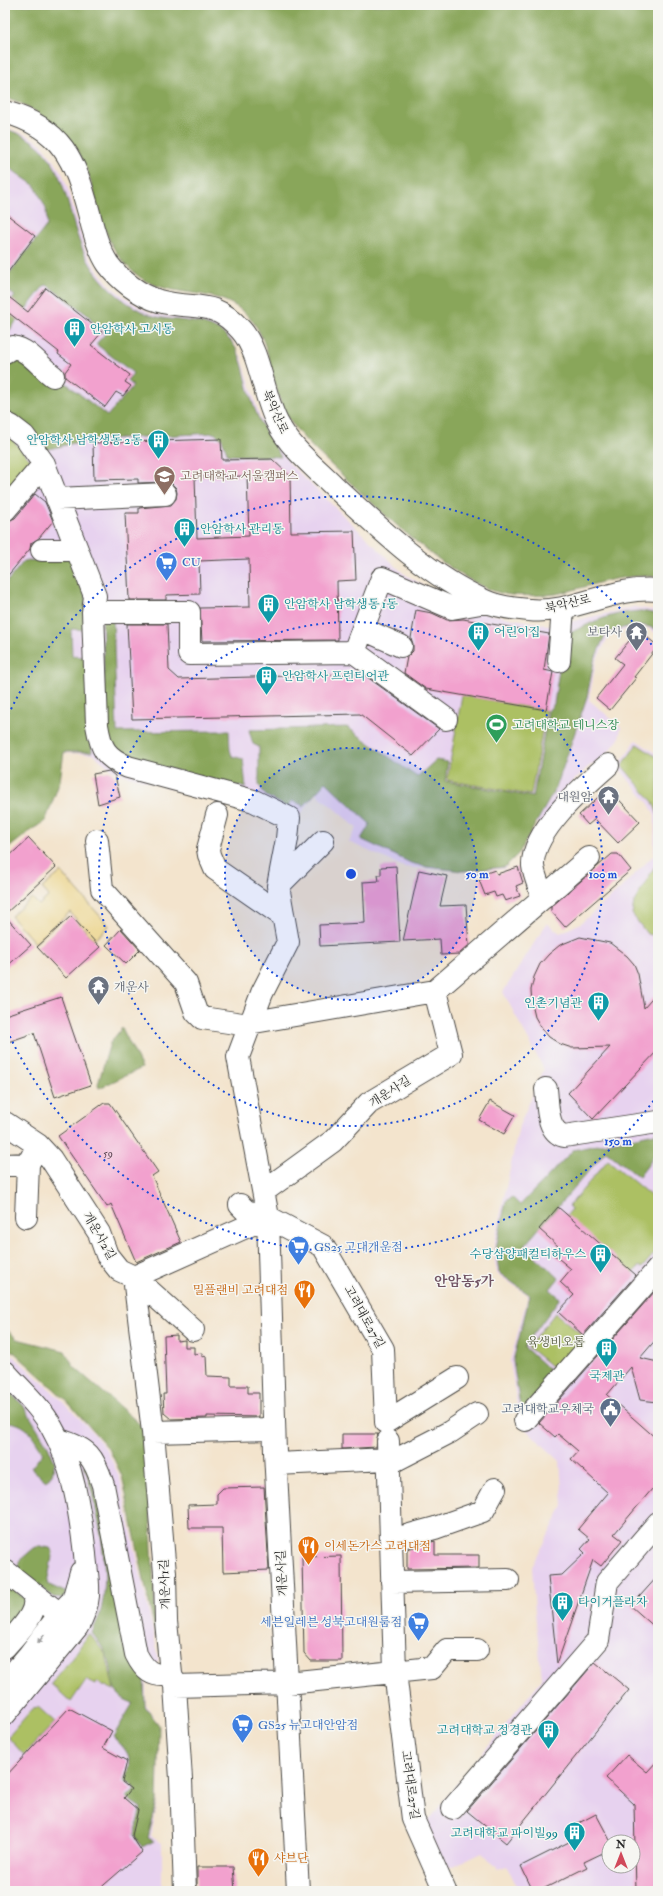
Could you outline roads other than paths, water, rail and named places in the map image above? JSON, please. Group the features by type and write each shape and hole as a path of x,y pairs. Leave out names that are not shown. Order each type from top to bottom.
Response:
{"street":[{"name":"북악산로","path":"5,112 38,125 53,136 65,151 76,168 98,244 108,263 122,278 136,290 158,301 203,306 218,311 232,319 244,332 253,348 268,403 288,441 387,536 440,574 486,602 509,608 532,611 564,608 614,593 649,589 658,590"},
{"path":"5,352 13,347 21,349 35,360 41,368 53,376"},
{"path":"5,423 24,436 44,464 95,596 93,612 97,725 100,743 104,752 115,762 128,768 254,801 289,818 287,839 278,886"},
{"path":"5,510 44,464"},
{"path":"57,500 164,494"},
{"path":"42,550 77,550"},
{"path":"354,652 363,629 381,571 452,608 486,602"},
{"path":"559,661 564,608"},
{"path":"93,612 189,612 189,654 354,652 446,719"},
{"path":"363,629 401,646"},
{"path":"543,898 533,866 534,854 539,838 578,790 608,765"},
{"path":"221,816 213,862 215,869 283,916"},
{"path":"97,840 102,889 186,984 196,1012 202,1018 234,1024 250,1023 435,991 589,858"},
{"path":"278,886 323,841"},
{"name":"개운사길","path":"278,886 288,942 262,993 238,1057 268,1217 274,1429 298,1891"},
{"name":"개운사길","path":"264,1191 334,1141 369,1103 451,1054 435,991"},
{"path":"546,1089 552,1127 560,1135 564,1136 658,1122"},
{"name":"개운사2길","path":"5,1124 38,1145 51,1159 95,1227 107,1255 119,1270 134,1277 193,1330"},
{"path":"26,1217 28,1164 38,1145"},
{"path":"5,1165 28,1164"},
{"path":"240,1205 246,1211 268,1217"},
{"path":"134,1277 268,1217"},
{"name":"고려대로27길","path":"268,1217 323,1246 383,1349 386,1422 457,1378"},
{"path":"525,1420 658,1269"},
{"name":"개운사1길","path":"134,1277 153,1432 165,1573 166,1621 173,1680 181,1779 185,1891"},
{"path":"5,1372 44,1415 59,1440 69,1469 89,1574 88,1596 84,1616 77,1627 8,1698"},
{"path":"276,1464 388,1455 450,1432 477,1414"},
{"path":"153,1432 274,1429"},
{"path":"59,1440 74,1444 85,1450 94,1459 98,1469 103,1485 136,1654 141,1666 147,1672 173,1680 288,1683 432,1668 447,1650 477,1650"},
{"name":"고려대로27길","path":"388,1455 395,1672 413,1819 445,1891"},
{"path":"391,1540 435,1528 483,1511 495,1489"},
{"path":"453,1808 598,1640 607,1582 658,1523"},
{"path":"8,1698 60,1614 73,1600 77,1591 85,1558"},
{"path":"5,1571 77,1627"},
{"path":"392,1582 508,1580"},
{"path":"5,1647 32,1611 34,1600 31,1591"}],"place":[{"name":"안암학사 고시동","path":"75,348"},
{"name":"안암학사 남학생동 2동","path":"158,460"},
{"name":"고려대학교 서울캠퍼스","path":"164,496"},
{"name":"안암학사 관리동","path":"184,548"},
{"name":"CU","path":"167,582"},
{"name":"안암학사 남학생동 1동","path":"269,624"},
{"name":"어린이집","path":"478,652"},
{"name":"보타사","path":"637,652"},
{"name":"안암학사 프런티어관","path":"266,696"},
{"name":"고려대학교 테니스장","path":"496,744"},
{"name":"대원암","path":"608,816"},
{"name":"개운사","path":"98,1006"},
{"name":"인촌기념관","path":"598,1022"},
{"name":"GS25 고대개운점","path":"298,1266"},
{"name":"수당삼양패컬티하우스","path":"601,1274"},
{"name":"밀플랜비 고려대점","path":"304,1310"},
{"name":"국제관","path":"607,1368"},
{"name":"고려대학교우체국","path":"610,1428"},
{"name":"이세돈가스 고려대점","path":"309,1566"},
{"name":"타이거플라자","path":"562,1622"},
{"name":"세븐일레븐 성북고대원룸점","path":"418,1642"},
{"name":"GS25 뉴고대안암점","path":"242,1744"},
{"name":"고려대학교 정경관","path":"548,1750"},
{"name":"고려대학교 파이빌99","path":"574,1852"},
{"name":"샤브단","path":"259,1878"}],"district":[{"name":"안암동5가","path":"464,1281"}],"park label":[{"name":"육생비오톱","path":"556,1342"}]}
